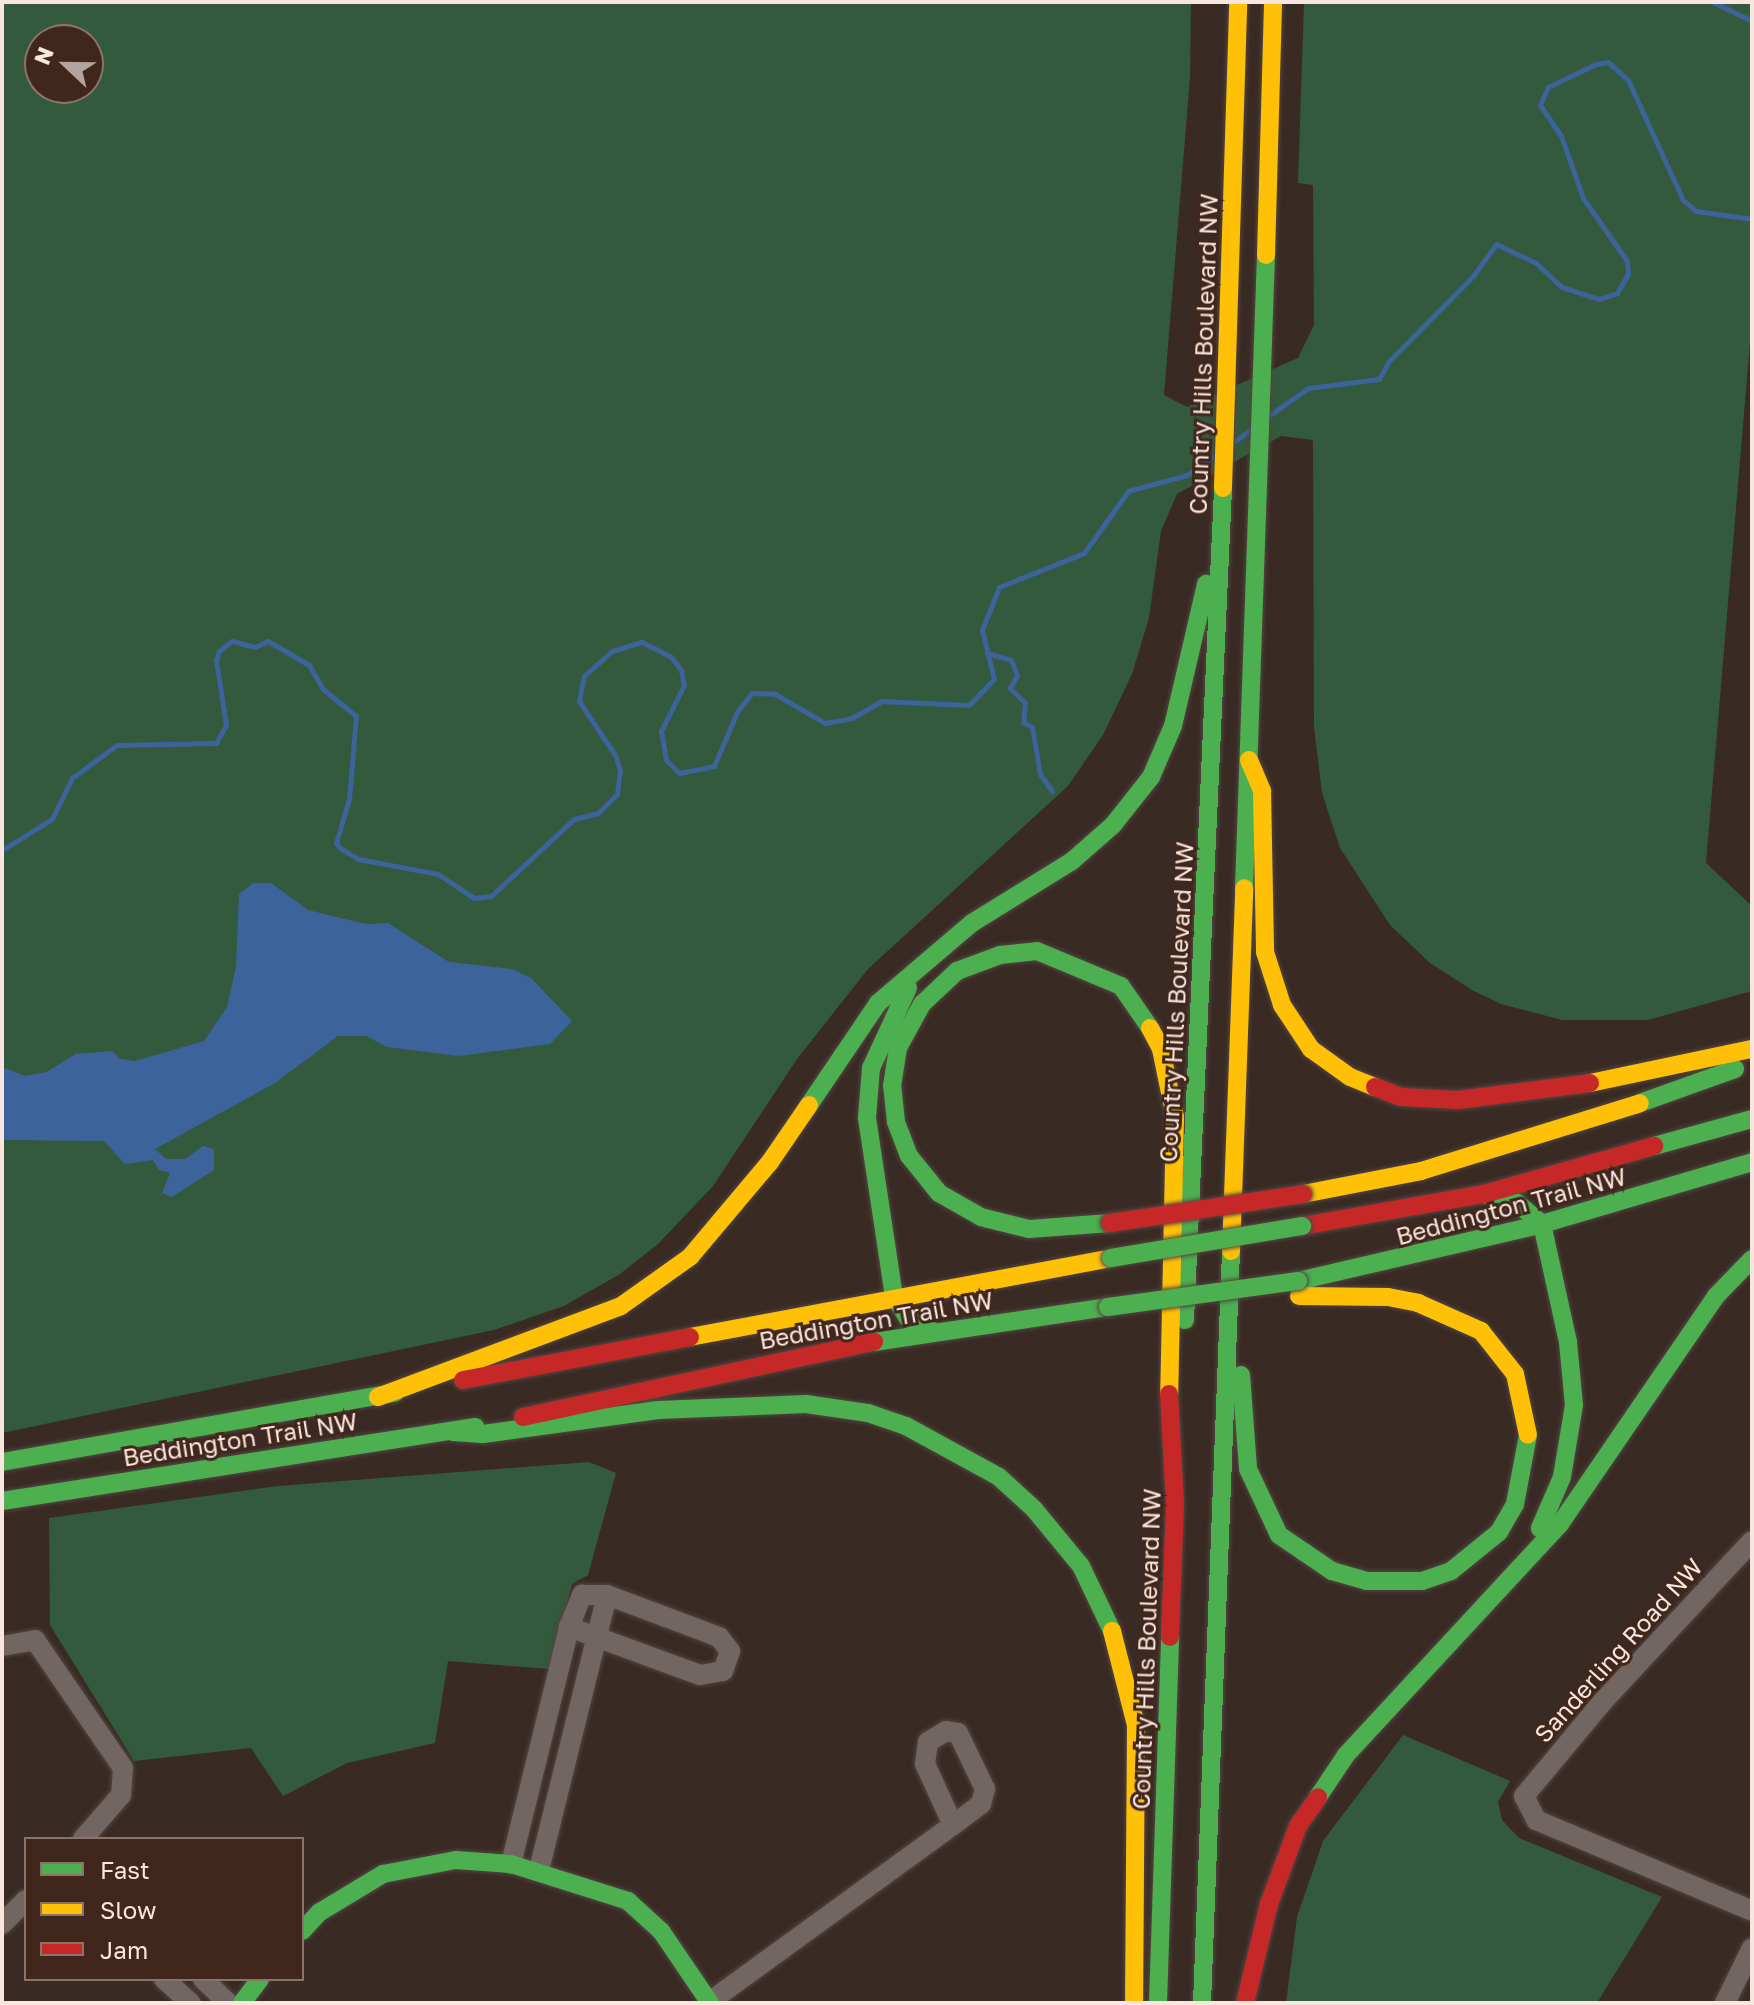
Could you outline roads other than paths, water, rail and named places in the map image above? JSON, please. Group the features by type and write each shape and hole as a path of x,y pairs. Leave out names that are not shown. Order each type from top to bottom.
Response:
{"main road":[{"name":"Country Hills Boulevard NW","path":"1158,2003 1175,1504 1222,518 1238,2"},
{"path":"1202,2003 1226,1268 1259,500 1273,2"},
{"path":"378,1397 621,1306 690,1257 770,1162 878,1003 972,923 1072,861 1113,825 1151,777 1173,726 1222,518"},
{"path":"1249,760 1262,791 1265,952 1282,1005 1311,1049 1350,1077 1401,1097 1458,1100 1610,1080 1752,1049"},
{"path":"1175,1504 1168,1429 1175,1117 1161,1049 1121,986 1070,959 1037,951 1000,955 957,971 922,1004 898,1048 892,1086 896,1122 909,1156 939,1193 981,1217 1029,1229 1110,1223 1303,1194 1436,1167 1583,1124 1752,1063"},
{"path":"921,966 882,1035 866,1097 870,1154 894,1296 908,1318 934,1332"},
{"name":"Beddington Trail NW","path":"2,1462 378,1397 894,1296 1484,1194 1752,1119"},
{"name":"Beddington Trail NW","path":"2,1501 453,1432 811,1352 1154,1301 1298,1289 1542,1224 1752,1162"},
{"path":"1484,1194 1517,1203 1542,1224 1568,1342 1574,1405 1562,1477 1548,1516 1500,1590"},
{"path":"1245,2003 1269,1904 1298,1826 1346,1755 1560,1524 1716,1296 1752,1259"},
{"path":"1226,1268 1241,1323 1241,1433 1248,1469 1279,1535 1332,1571 1366,1581 1422,1581 1451,1571 1499,1532 1515,1504 1529,1429 1515,1374 1481,1331 1418,1303 1388,1297 1298,1289"},
{"path":"453,1432 483,1434 658,1410 806,1404 868,1413 906,1426 999,1477 1034,1509 1081,1566 1105,1610 1125,1670 1136,1725 1134,2003"},
{"path":"304,1929 320,1912 383,1874 456,1860 511,1864 539,1870 628,1901 661,1931 709,2003"},
{"path":"242,2003 258,1981"}],"street":[{"name":"Sanderling Road NW","path":"1752,1541 1604,1700 1524,1796 1536,1820 1752,1911"},
{"path":"511,1864 569,1627 582,1595 607,1595 719,1637 730,1651 723,1671 700,1675 569,1627"},
{"path":"539,1870 607,1595"},
{"path":"2,1646 35,1640 123,1768 121,1795 85,1837"},
{"path":"709,2003 953,1825"},
{"path":"2,1924 24,1902"},
{"path":"1725,2003 1752,1948"},
{"path":"166,1981 191,2003"},
{"path":"205,1981 228,2003"}],"water":[{"path":"253,883 271,883 308,910 366,924 388,923 449,962 512,969 531,978 572,1021 550,1044 458,1056 387,1047 366,1036 338,1036 275,1083 155,1149 166,1159 185,1159 203,1146 214,1149 214,1170 172,1197 162,1193 170,1173 159,1170 153,1160 125,1164 104,1141 2,1140 2,1067 25,1076 46,1072 76,1054 112,1051 120,1059 135,1061 204,1041 227,1007 236,967 239,894"}],"waterway":[{"path":"1713,2 1752,21"},
{"path":"1270,415 1308,388 1379,379 1389,361 1473,276 1496,244 1536,263 1562,287 1599,299 1617,293 1628,274 1627,261 1583,198 1561,136 1540,105 1548,87 1596,64 1608,62 1628,80 1683,200 1696,211 1752,219"},
{"path":"1235,441 1253,428"},
{"path":"2,850 52,819 72,778 117,745 216,743 226,725 216,660 219,651 232,641 255,647 268,641 309,665 323,689 356,716 349,799 336,843 340,848 358,859 438,874 474,898 491,896 574,819 598,813 617,794 620,770 615,755 579,701 584,676 612,651 642,642 671,657 681,670 684,685 661,731 666,760 679,773 714,766 737,712 752,693 775,694 825,723 852,718 881,701 969,705 994,679 982,630 999,587 1084,553 1128,491 1187,475 1214,456"},
{"path":"987,653 1011,660 1017,675 1010,688 1025,703 1023,722 1032,727 1040,774 1052,791"}]}
